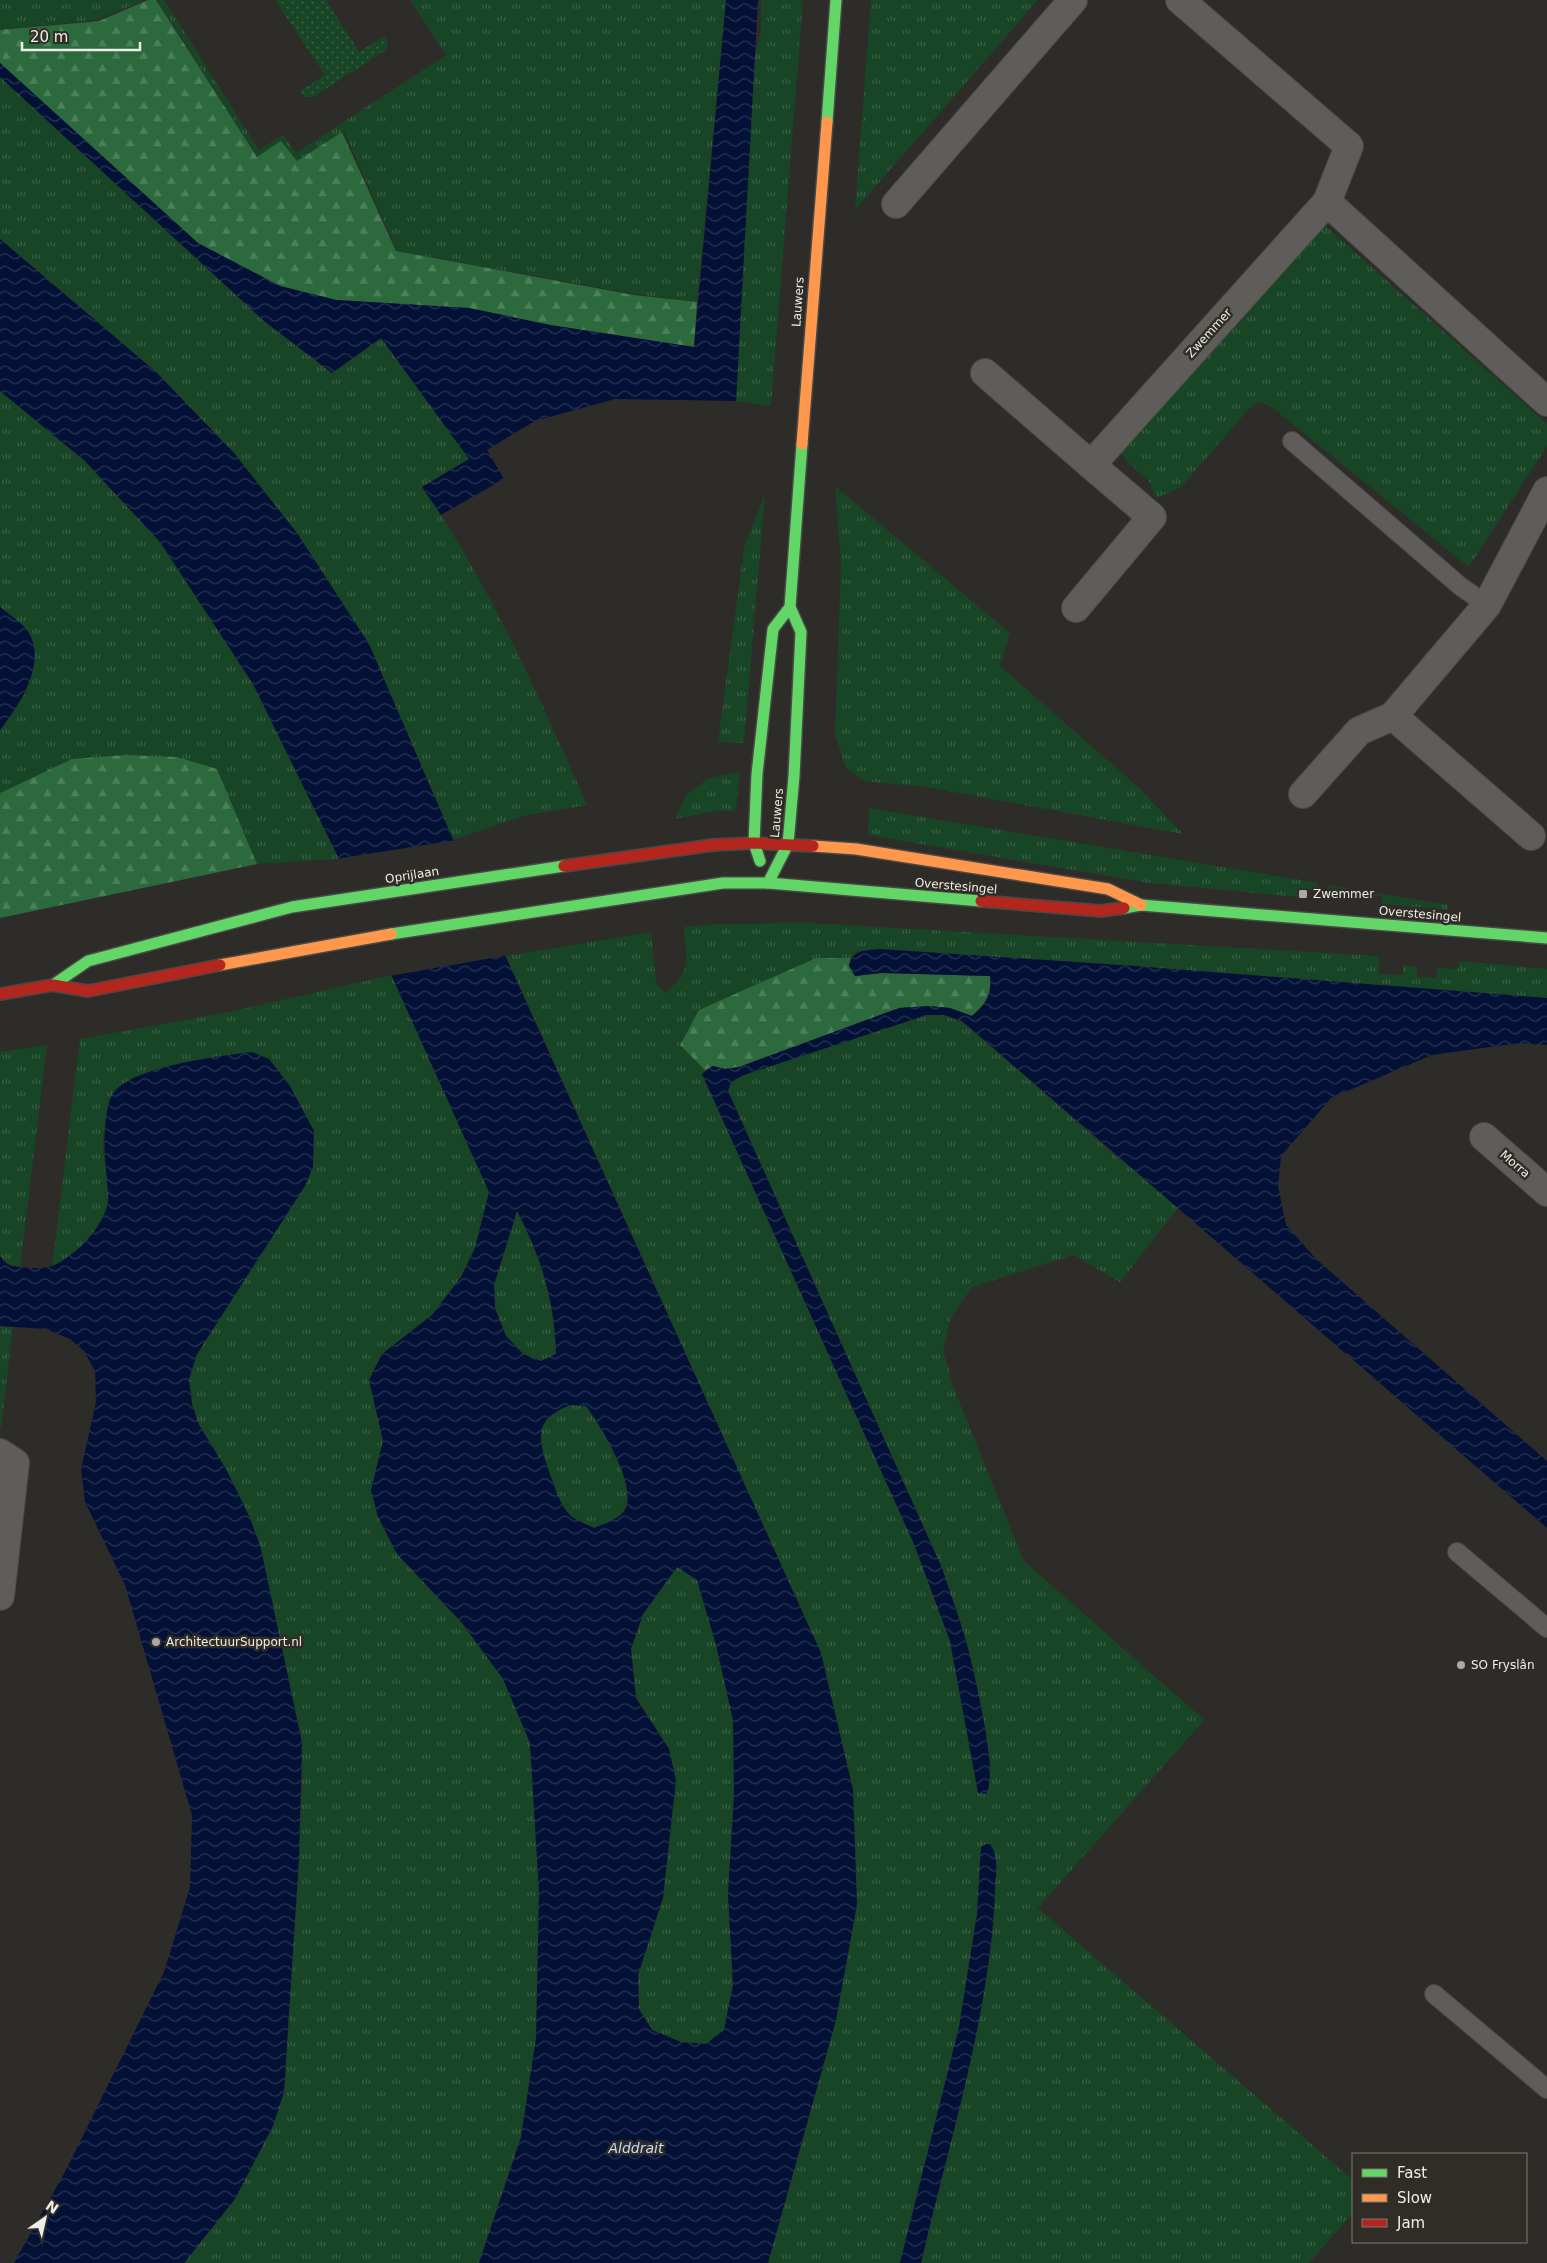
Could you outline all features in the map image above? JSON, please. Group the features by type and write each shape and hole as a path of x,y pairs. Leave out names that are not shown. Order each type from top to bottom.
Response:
{"street":[{"name":"Lauwers","path":"768,884 788,844 794,776 801,632 790,607 836,0"},
{"path":"896,204 1073,0"},
{"name":"Zwemmer","path":"1091,465 1328,202 1349,146 1180,0"},
{"path":"1328,202 1547,402"},
{"path":"984,373 1152,516 1076,608"},
{"path":"1303,794 1359,732 1393,716 1487,605 1547,491"},
{"name":"Lauwers","path":"768,884 754,843 757,774 773,629 790,607"},
{"path":"1393,716 1531,836"},
{"name":"Oprijlaan","path":"53,985 88,961 292,907 659,851 713,845 788,844"},
{"name":"Overstesingel","path":"788,844 856,849 1108,889 1141,905"},
{"name":"Oprijlaan","path":"0,994 53,985 88,992 338,942 724,883 768,884"},
{"name":"Overstesingel","path":"768,884 1101,911 1141,905 1547,938"},
{"name":"Morra","path":"1484,1137 1547,1192"},
{"path":"0,1453 16,1463 0,1596"}],"lane":[{"path":"1292,441 1460,586 1487,605"},
{"path":"1457,1552 1547,1628"},
{"path":"1434,1994 1547,2089"}],"green space":[{"path":"0,0 145,0 96,20 0,30"},
{"path":"148,0 156,0 257,157 281,141 297,161 342,132 396,251 634,295 697,302 694,347 550,325 469,308 336,300 280,286 199,244 0,63 0,30 99,21"},
{"path":"157,0 164,0 259,150 283,135 296,153 446,55 410,0 726,0 697,302 635,294 397,251 344,131 297,161 282,142 258,158"},
{"path":"275,0 326,0 359,52 385,36 388,43 386,50 313,97 305,97 300,91 325,75"},
{"path":"761,0 803,0 771,406 736,401 753,67 761,29"},
{"path":"871,0 1038,0 855,210"},
{"path":"0,76 274,329 332,373 381,337 470,459 422,487 470,563 512,642 551,723 587,805 527,815 453,840 369,644 297,533 234,453 156,372 0,239"},
{"path":"1319,220 1547,424 1547,446 1469,567 1269,405 1258,402 1247,411 1181,487 1156,498 1149,481 1126,461 1120,450"},
{"path":"0,391 85,461 160,542 253,684 339,859 257,864 217,769 72,759 0,793 0,730 27,691 29,632 0,607"},
{"path":"835,486 1010,633 1000,666 1140,789 1183,834 926,787 864,781 846,768 835,735 841,563"},
{"path":"765,494 744,743 718,742 744,548"},
{"path":"125,755 177,757 217,769 257,864 0,918 0,793 72,759"},
{"path":"740,772 736,811 716,811 675,819 687,794 709,778"},
{"path":"869,808 1318,883 1318,891 1300,889 1299,897 1150,883 868,835"},
{"path":"1327,885 1448,905 1448,910 1382,904 1382,896 1326,892"},
{"path":"809,923 1379,956 1379,974 1403,975 1403,965 1417,967 1417,977 1436,978 1437,968 1458,969 1459,961 1547,969 1547,998 1135,966 880,949 858,951 851,958 816,958 699,1010 680,1045 705,1070 702,1074 914,1544 950,1641 978,1793 991,1764 969,1651 942,1568 728,1091 730,1085 733,1081 744,1075 927,1015 944,1015 968,1026 1119,1159 1181,1204 1120,1282 1074,1255 972,1287 951,1317 943,1350 954,1389 1024,1561 1204,1720 1038,1908 1352,2179 1352,2214 1309,2263 921,2263 973,2045 992,1940 995,1901 991,1844 981,1847 977,1914 959,2027 900,2263 768,2263 836,2020 853,1790 821,1653 506,956 651,932 656,983 665,993 674,985 684,971 686,956 684,927 717,924"},
{"path":"816,958 851,958 849,966 855,976 881,973 991,976 990,989 987,999 972,1016 950,1008 929,1006 899,1008 739,1067 725,1069 713,1066 705,1070 680,1045 699,1010"},
{"path":"392,975 489,1192 475,1248 461,1277 432,1315 382,1354 369,1380 383,1441 371,1490 462,1623 504,1679 530,1743 539,1891 536,2038 521,2137 479,2263 184,2263 235,2199 284,2092 302,1791 302,1743 261,1549 250,1518 226,1469 199,1424 192,1404 189,1379 197,1354 313,1167 314,1131 197,1060 149,1073 128,1081 103,1137 103,1153 109,1195 101,1222 79,1249 52,1267 80,1039 224,1013"},
{"path":"47,1045 20,1267 17,1267 8,1264 0,1256 0,1052"},
{"path":"517,1210 545,1274 556,1324 556,1354 541,1361 523,1354 506,1337 495,1308 494,1285"},
{"path":"0,1326 13,1327 1,1428 0,1428"},
{"path":"571,1405 586,1406 608,1440 622,1470 626,1484 628,1497 626,1508 612,1521 594,1528 575,1519 564,1507 543,1454 541,1434 543,1425 558,1411"},
{"path":"677,1567 697,1579 716,1645 733,1720 734,1795 728,1894 733,1985 724,2030 706,2044 681,2042 652,2030 639,2009 638,1975 663,1898 669,1749 636,1698 631,1649 643,1614"}],"water":[{"path":"726,0 758,0 736,401 615,399 535,421 487,450 504,479 441,515 422,487 469,459 381,338 332,373 264,321 0,77 0,63 198,243 280,286 336,300 469,308 550,325 694,347"},
{"name":"Alddrait","path":"0,239 156,372 234,453 297,533 369,644 461,858 821,1653 853,1790 857,1904 836,2020 768,2263 479,2263 521,2137 536,2038 539,1891 530,1743 503,1679 462,1623 397,1554 378,1517 371,1490 383,1441 369,1380 382,1354 432,1315 461,1277 475,1248 489,1192 339,859 253,684 160,542 85,461 0,391","holes":["517,1211 540,1262 553,1316 556,1354 541,1361 523,1354 506,1336 495,1308 494,1285","571,1405 586,1406 608,1440 622,1470 628,1497 626,1508 616,1518 594,1528 575,1519 564,1507 543,1453 541,1443 543,1425 549,1417","677,1567 697,1580 716,1645 733,1720 734,1795 728,1894 733,1985 724,2030 706,2044 681,2042 652,2030 639,2009 638,1975 663,1898 676,1780 669,1749 636,1698 631,1649 643,1614"]},
{"path":"0,607 19,622 29,633 34,645 35,658 33,671 22,697 0,730"},
{"path":"880,949 1135,966 1547,998 1547,1045 1520,1043 1432,1055 1331,1098 1281,1156 1278,1186 1286,1225 1316,1259 1547,1461 1547,1528 962,1021 944,1015 927,1015 744,1075 731,1082 728,1091 942,1568 960,1620 985,1726 990,1767 989,1784 986,1794 978,1793 950,1641 914,1544 702,1074 713,1066 725,1069 739,1067 899,1008 929,1006 950,1008 972,1016 987,999 990,989 990,976 881,973 855,976 849,966 853,956 860,952"},
{"path":"252,1052 269,1059 290,1086 314,1131 313,1167 305,1186 197,1354 189,1379 192,1404 199,1425 226,1469 250,1518 261,1549 302,1743 299,1859 284,2092 273,2126 235,2199 184,2263 14,2263 66,2170 164,1972 190,1887 192,1815 125,1585 85,1502 81,1469 96,1402 95,1371 84,1351 70,1339 45,1329 0,1326 0,1256 7,1264 12,1266 40,1268 54,1265 78,1249 96,1228 104,1215 108,1200 104,1142 107,1109 111,1096 123,1084 157,1069 220,1056"},
{"path":"990,1844 995,1854 996,1871 992,1935 977,2029 921,2263 900,2263 959,2027 977,1914 981,1847"}],"pier":[{"path":"456,840 509,955 390,976 336,859"}],"traffic: fast":[{"path":"827,122 836,0"},
{"path":"768,883 788,844 794,776 801,632 790,607 802,444"},
{"path":"760,861 754,843 757,774 773,629 790,607"},
{"path":"53,985 88,961 292,907 564,866"},
{"path":"391,934 723,883 768,883 981,901"},
{"path":"1124,908 1141,905 1547,938"}],"traffic: slow":[{"path":"802,444 827,122"},
{"path":"813,846 856,849 1108,889 1141,905"},
{"path":"220,965 391,934"}],"traffic: jam":[{"path":"564,866 713,845 754,843 813,846"},
{"path":"981,901 1101,911 1124,908"},
{"path":"0,994 53,985 88,991 220,965"}],"place":[{"name":"Zwemmer","path":"1303,894"},
{"name":"ArchitectuurSupport.nl","path":"156,1642"},
{"name":"SO Fryslân","path":"1461,1665"}]}
